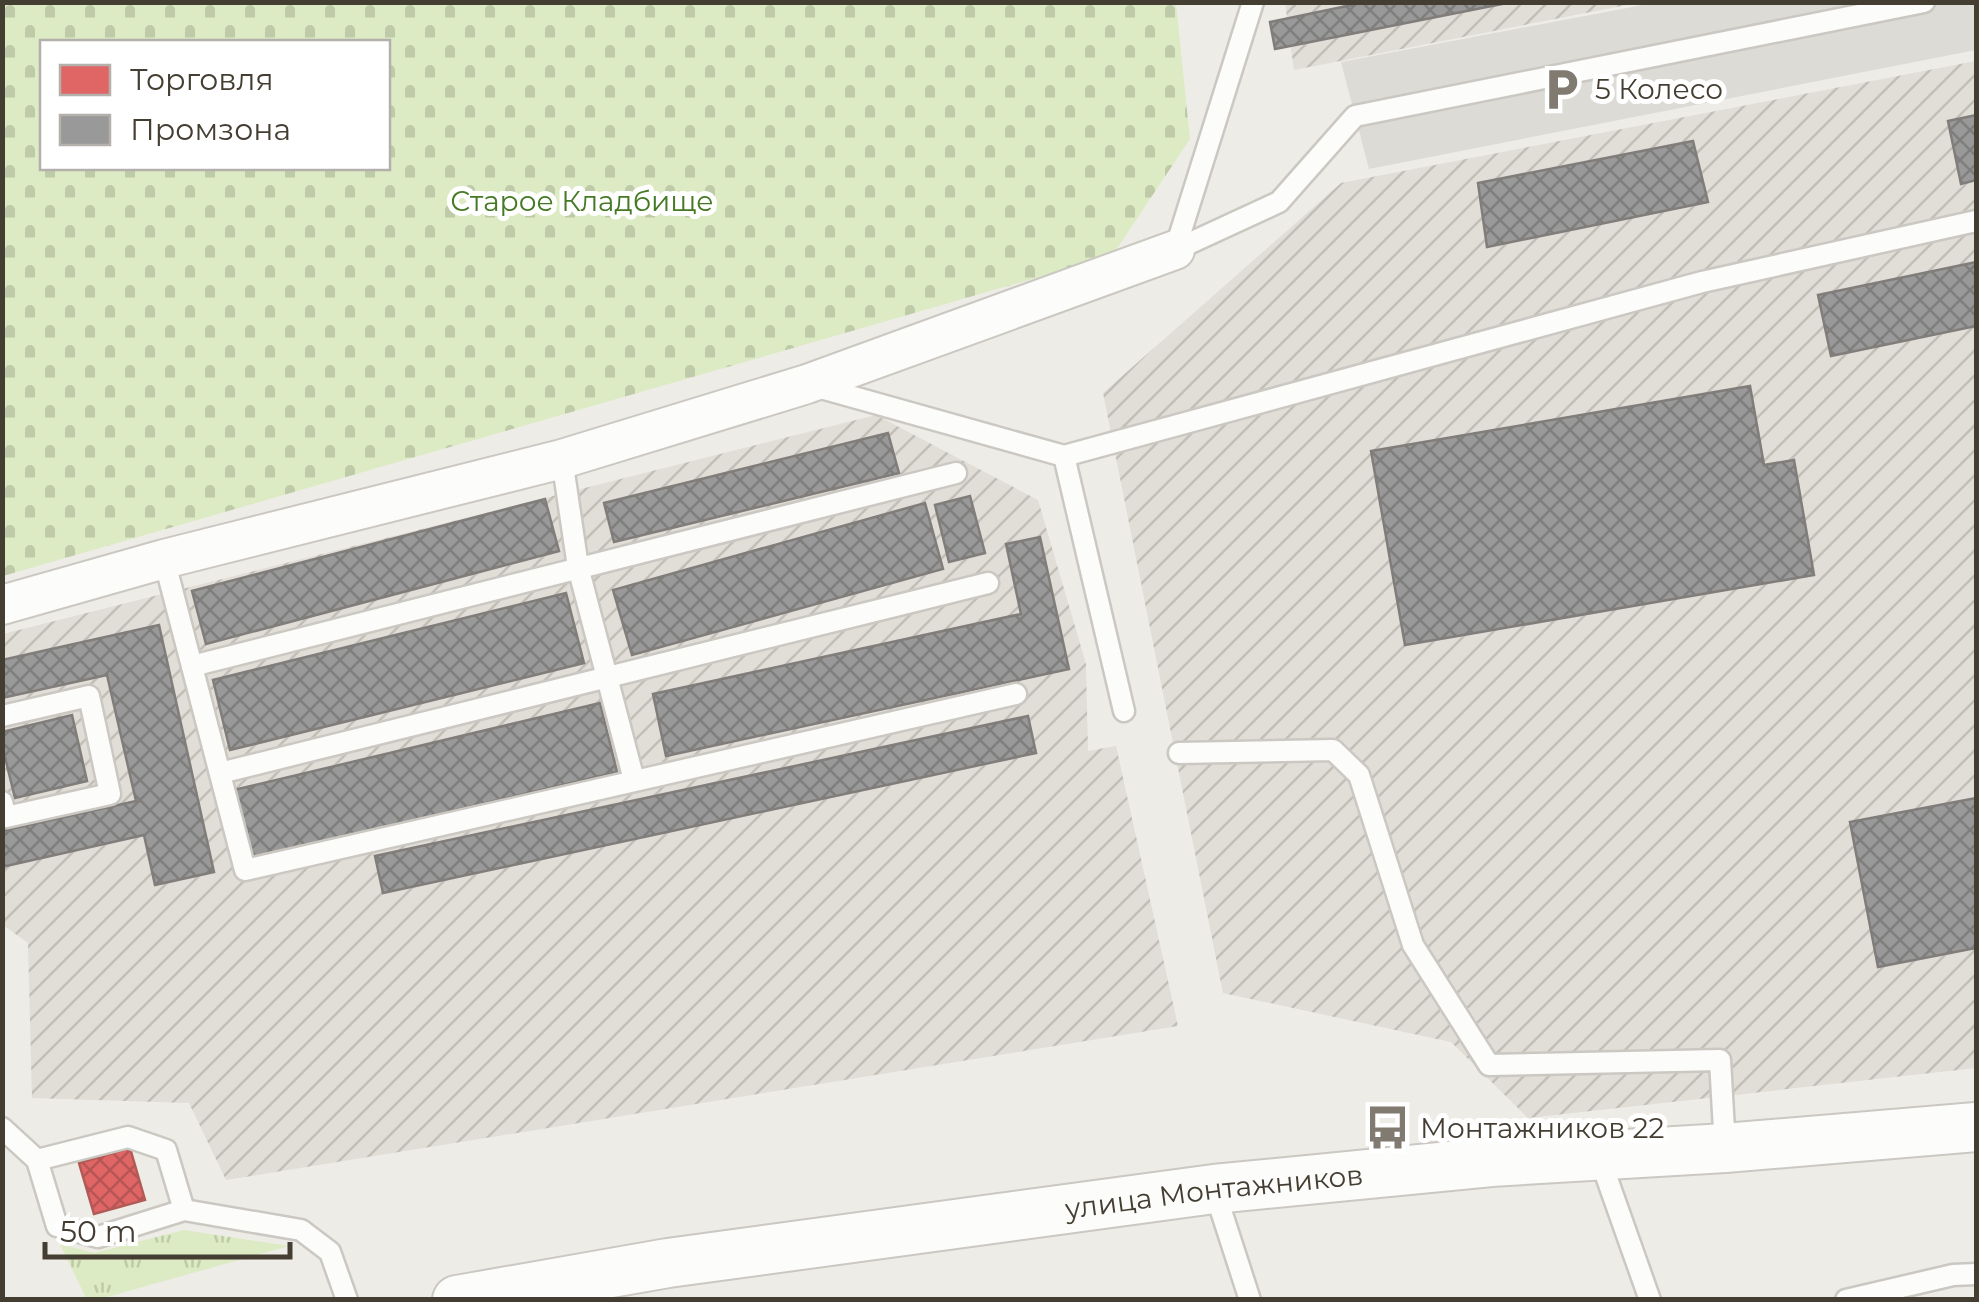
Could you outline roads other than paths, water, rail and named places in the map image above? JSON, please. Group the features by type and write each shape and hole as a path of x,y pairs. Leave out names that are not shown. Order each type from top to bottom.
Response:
{"street":[{"path":"2,605 164,559 562,459 807,384 1175,250"},
{"name":"улица Монтажников","path":"457,1300 668,1263 1214,1189 1491,1162 1976,1127"}],"lane":[{"path":"1175,250 1253,2"},
{"path":"1175,250 1279,202 1355,116 1924,2"},
{"path":"807,384 1064,456 1702,282 1976,221"},
{"path":"1064,456 1124,711"},
{"path":"562,459 578,567 634,780"},
{"path":"192,666 956,472"},
{"path":"164,559 246,870 1016,694"},
{"path":"220,772 988,583"},
{"path":"2,716 88,696 110,794 6,817 2,802"},
{"path":"1179,753 1333,750 1359,775 1413,946 1489,1065 1720,1060 1724,1148"},
{"path":"2,1128 36,1160 57,1226 98,1237 184,1210 301,1230 330,1252 346,1300"},
{"path":"36,1160 128,1137 166,1150 184,1210"},
{"path":"1599,1156 1650,1300"},
{"path":"1214,1189 1250,1300"},
{"path":"1846,1300 1953,1275 1976,1274"}],"place":[{"name":"5 Колесо","path":"1562,89"},
{"name":"Монтажников 22","path":"1387,1128"}],"park label":[{"name":"Старое Кладбище","path":"582,201"}]}
